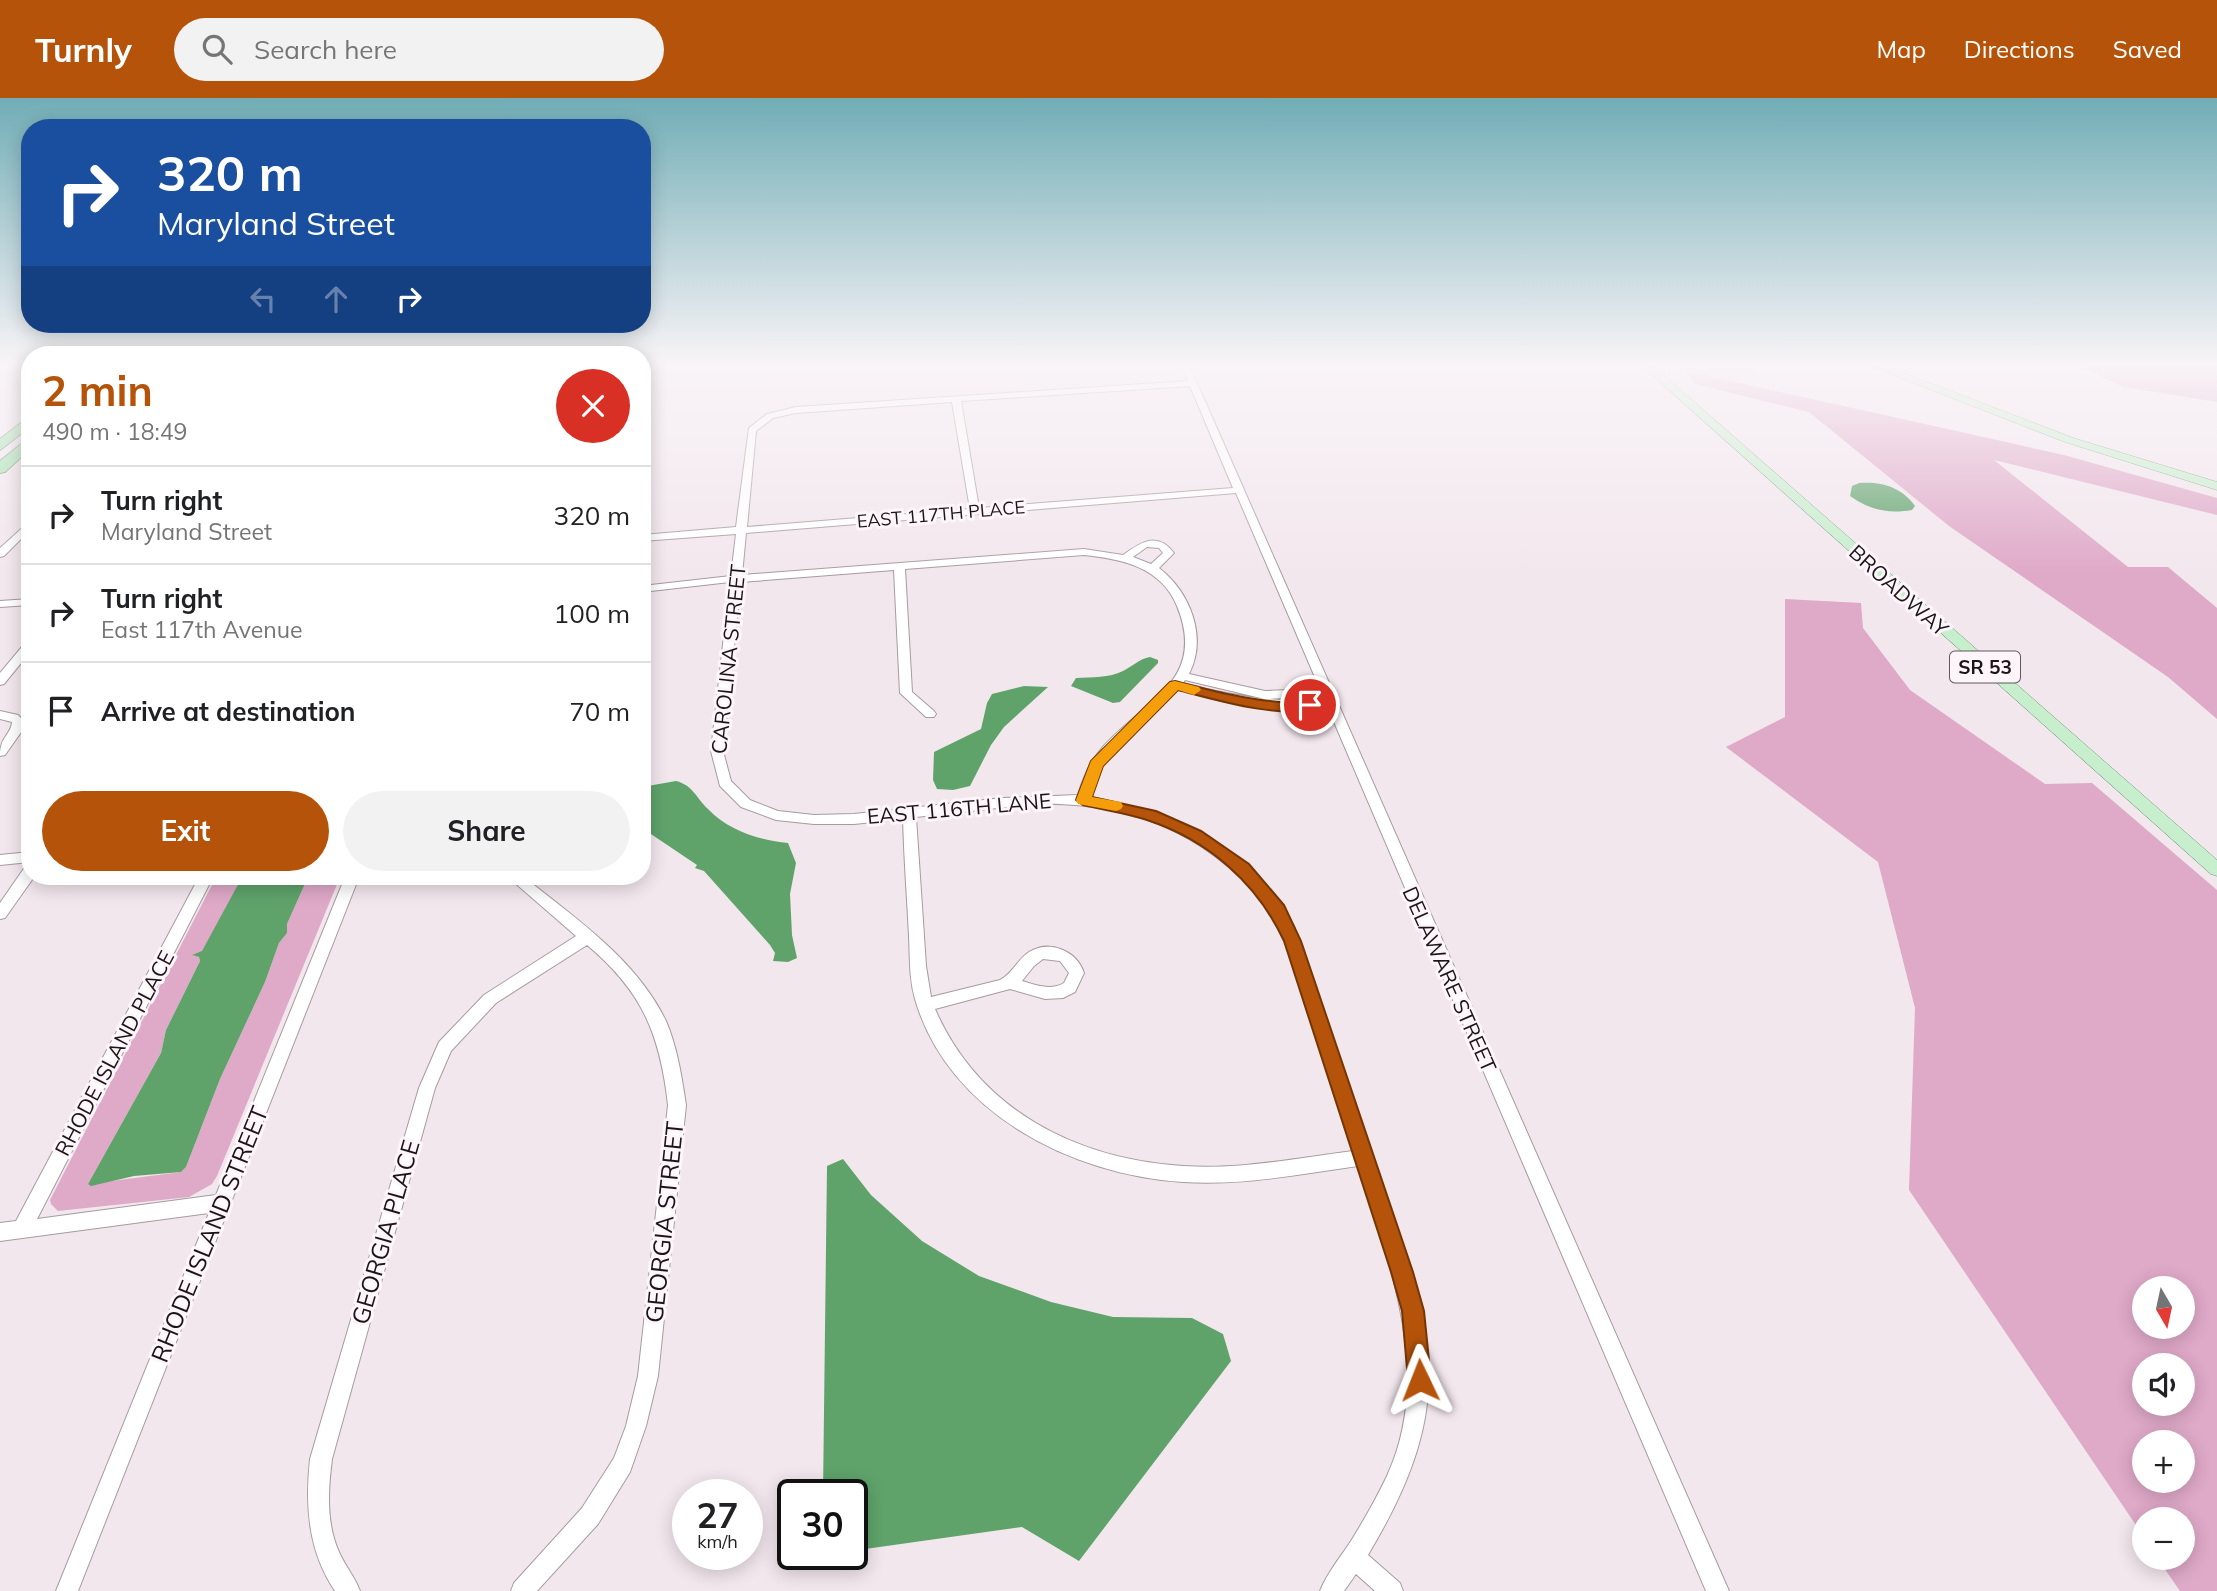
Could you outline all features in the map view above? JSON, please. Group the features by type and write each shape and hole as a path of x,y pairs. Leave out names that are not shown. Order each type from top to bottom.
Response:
{"highway":[{"path":"0,446 14,435"},
{"path":"0,469 21,449"}],"main road":[{"name":"BROADWAY","path":"1725,435 2217,870"},
{"path":"2055,435 2217,486"}],"street":[{"name":"CAROLINA STREET","path":"752,435 717,751 719,770 731,790 757,808 797,819 835,820"},
{"path":"962,435 975,511"},
{"name":"DELAWARE STREET","path":"1215,435 1718,1591"},
{"name":"EAST 117TH PLACE","path":"651,537 1239,490"},
{"path":"0,554 21,533"},
{"path":"17,537 21,537"},
{"path":"1125,558 1145,544 1162,545 1169,553 1152,569"},
{"path":"651,588 1070,552 1103,553 1152,569 1177,591 1190,628 1192,647 1189,664 1179,681 1097,765 1083,800"},
{"path":"899,565 906,693 930,714"},
{"path":"0,604 21,603"},
{"path":"0,681 5,668 21,653"},
{"path":"1179,681 1228,700 1264,705 1328,698"},
{"path":"0,715 15,718 18,728 0,752"},
{"name":"EAST 116TH LANE","path":"835,820 1035,800 1083,800 1150,815 1195,834 1229,856 1265,892 1287,926 1413,1311 1420,1380 1414,1431 1404,1465 1389,1499 1331,1591"},
{"path":"909,812 919,971 925,1005 939,1039 950,1055 992,1102 1036,1132 1113,1162 1182,1174 1220,1174 1363,1158"},
{"path":"0,860 21,858"},
{"path":"0,914 21,884"},
{"name":"RHODE ISLAND PLACE","path":"22,1228 202,885"},
{"name":"RHODE ISLAND STREET","path":"66,1591 349,885"},
{"name":"GEORGIA STREET","path":"522,1591 590,1516 622,1464 636,1426 648,1376 676,1128 674,1081 659,1024 644,997 614,958 525,885"},
{"name":"GEORGIA PLACE","path":"349,1591 336,1574 321,1540 317,1501 321,1460 426,1088 446,1047 490,999 587,937"},
{"path":"925,1005 1010,983"},
{"path":"0,1232 222,1203"},
{"path":"1354,1557 1392,1591"}],"shaded area":[{"path":"1837,435 1973,435 2064,455 2217,498 2217,515 1994,460 2128,567 2168,567 2217,608 2217,719 2168,677 1949,526"},
{"path":"1859,483 1890,487 1904,494 1915,506 1912,510 1895,511 1865,505 1850,496 1852,486"},
{"path":"1785,599 1861,603 1863,628 1910,690 2045,784 2092,783 2217,890 2217,1591 2180,1591 2165,1570 2195,1570 2195,1507 2132,1507 2132,1519 1909,1190 1915,1008 1878,862 1726,747 1785,717"},
{"path":"1150,657 1158,660 1158,663 1120,702 1113,703 1071,686 1076,678 1112,675"},
{"path":"1024,686 1048,687 1004,727 991,745 970,786 953,790 937,789 933,780 934,752 981,729 992,694"},
{"path":"676,781 682,783 694,792 716,817 735,829 766,840 788,843 796,863 790,894 792,935 797,958 788,962 773,961 775,953 770,945 704,871 695,868 697,865 651,834 651,785"},
{"path":"212,885 238,885 202,952 193,955 199,957 200,961 166,1030 161,1053 88,1184 181,1172 186,1167 220,1079 265,982 279,943 287,933 287,924 304,885 337,885 212,1184 189,1197 58,1211 50,1200"},
{"path":"238,885 304,885 287,924 287,933 279,943 265,982 220,1079 186,1167 181,1172 134,1176 91,1186 88,1184 161,1053 166,1030 200,961 199,957 192,955 202,951"},
{"path":"843,1159 871,1195 922,1241 979,1276 1051,1302 1113,1317 1192,1318 1223,1334 1231,1361 1079,1561 1022,1527 868,1549 868,1479 823,1479 827,1166"}],"slow traffic":[{"path":"1116,806 1083,800 1097,765 1175,685 1194,690"}],"route":[{"path":"1310,705 1283,707 1243,703 1175,685 1104,755 1091,776 1083,800 1150,815 1195,834 1243,868 1255,879 1278,910 1287,926 1402,1272 1413,1311 1419,1349 1420,1380"}]}
